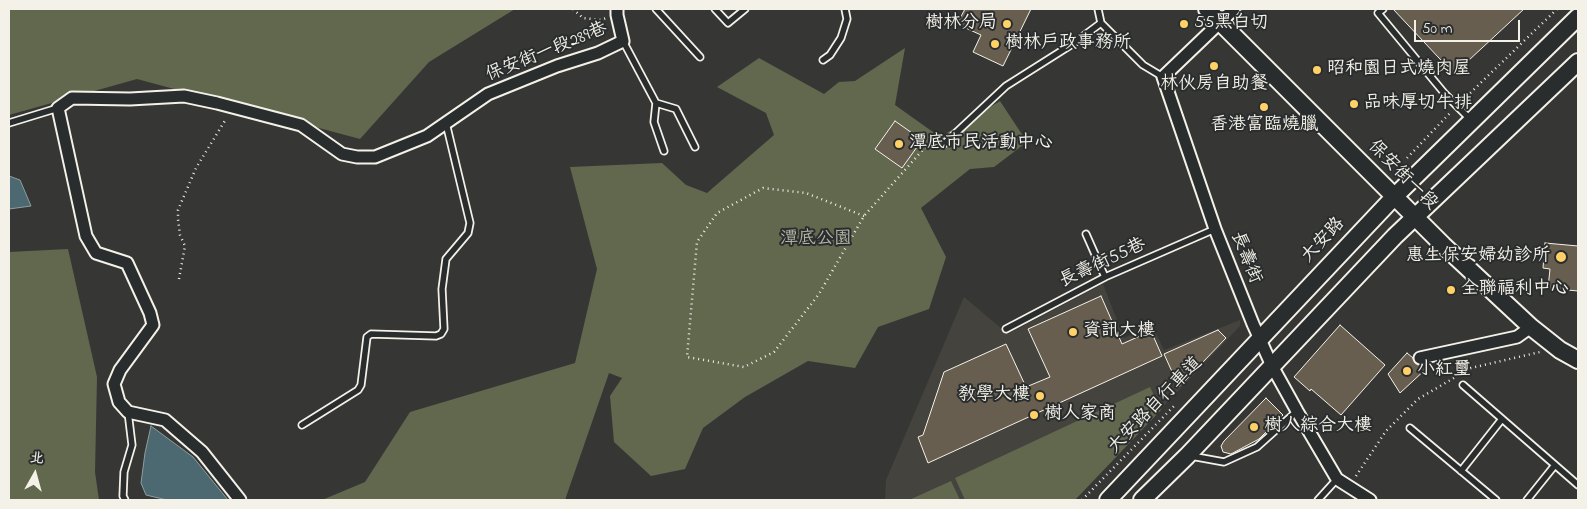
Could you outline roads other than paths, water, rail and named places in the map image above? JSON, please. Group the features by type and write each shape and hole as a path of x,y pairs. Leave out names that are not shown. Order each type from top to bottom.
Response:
{"street":[{"name":"保安街一段","path":"1207,9 1414,217 1531,327 1560,350 1578,360"},
{"path":"1163,77 1234,9"},
{"name":"保安街一段289巷","path":"58,108 72,98 130,99 184,96 301,125 342,154 358,158 375,157 427,136 488,94 557,66 598,53 623,41 617,12"},
{"name":"大安路","path":"1108,500 1394,197 1578,17"},
{"path":"1142,500 1414,217 1578,62"},
{"name":"長壽街","path":"1163,77 1215,230 1272,366 1337,479 1370,500"},
{"path":"58,108 86,236 96,253 127,263 150,313 153,325 120,370 114,384 119,402 128,412 165,420 202,452 240,500"},
{"path":"1420,358 1517,337 1531,327"},
{"path":"1560,350 1578,351"}],"lane":[{"path":"656,9 700,57"},
{"path":"715,9 728,23 745,9"},
{"path":"823,60 830,55 841,38 847,19 845,9"},
{"path":"1098,9 1101,23 1143,65 1163,77"},
{"path":"1383,9 1378,13 1445,94 1472,120"},
{"path":"944,144 1006,86 1074,43 1101,23"},
{"path":"623,41 656,103 654,122 664,151"},
{"path":"656,103 676,109 695,147"},
{"path":"9,123 58,108"},
{"path":"302,426 358,390 361,385 367,337 371,334 436,336 441,334 444,329 442,289 446,259 468,233 470,223 446,123"},
{"name":"長壽街55巷","path":"1006,329 1105,277 1215,230"},
{"path":"1086,234 1105,277"},
{"path":"1463,385 1578,485"},
{"path":"125,500 123,496 124,472 132,445 128,412"},
{"path":"1186,456 1224,462 1257,446 1297,412"},
{"path":"1462,471 1502,419"},
{"path":"1410,428 1496,500"},
{"path":"1527,500 1555,465"},
{"path":"1318,500 1337,479"}],"water":[{"path":"9,176 20,180 31,206 9,209"},
{"path":"151,426 193,457 228,500 167,500 146,495 141,483"}],"place":[{"name":"樹林分局","path":"1007,24"},
{"name":"55黑白切","path":"1184,24"},
{"name":"樹林戶政事務所","path":"995,44"},
{"name":"林伙房自助餐","path":"1214,66"},
{"name":"昭和園日式燒肉屋","path":"1317,70"},
{"name":"品味厚切牛排","path":"1354,104"},
{"name":"香港富臨燒臘","path":"1264,107"},
{"name":"潭底市民活動中心","path":"899,144"},
{"name":"惠生保安婦幼診所","path":"1561,257"},
{"name":"全聯福利中心","path":"1451,290"},
{"name":"資訊大樓","path":"1073,332"},
{"name":"小紅璽","path":"1407,371"},
{"name":"教學大樓","path":"1040,396"},
{"name":"樹人家商","path":"1034,415"},
{"name":"樹人綜合大樓","path":"1254,427"}],"park label":[{"name":"潭底公園","path":"816,240"}]}
